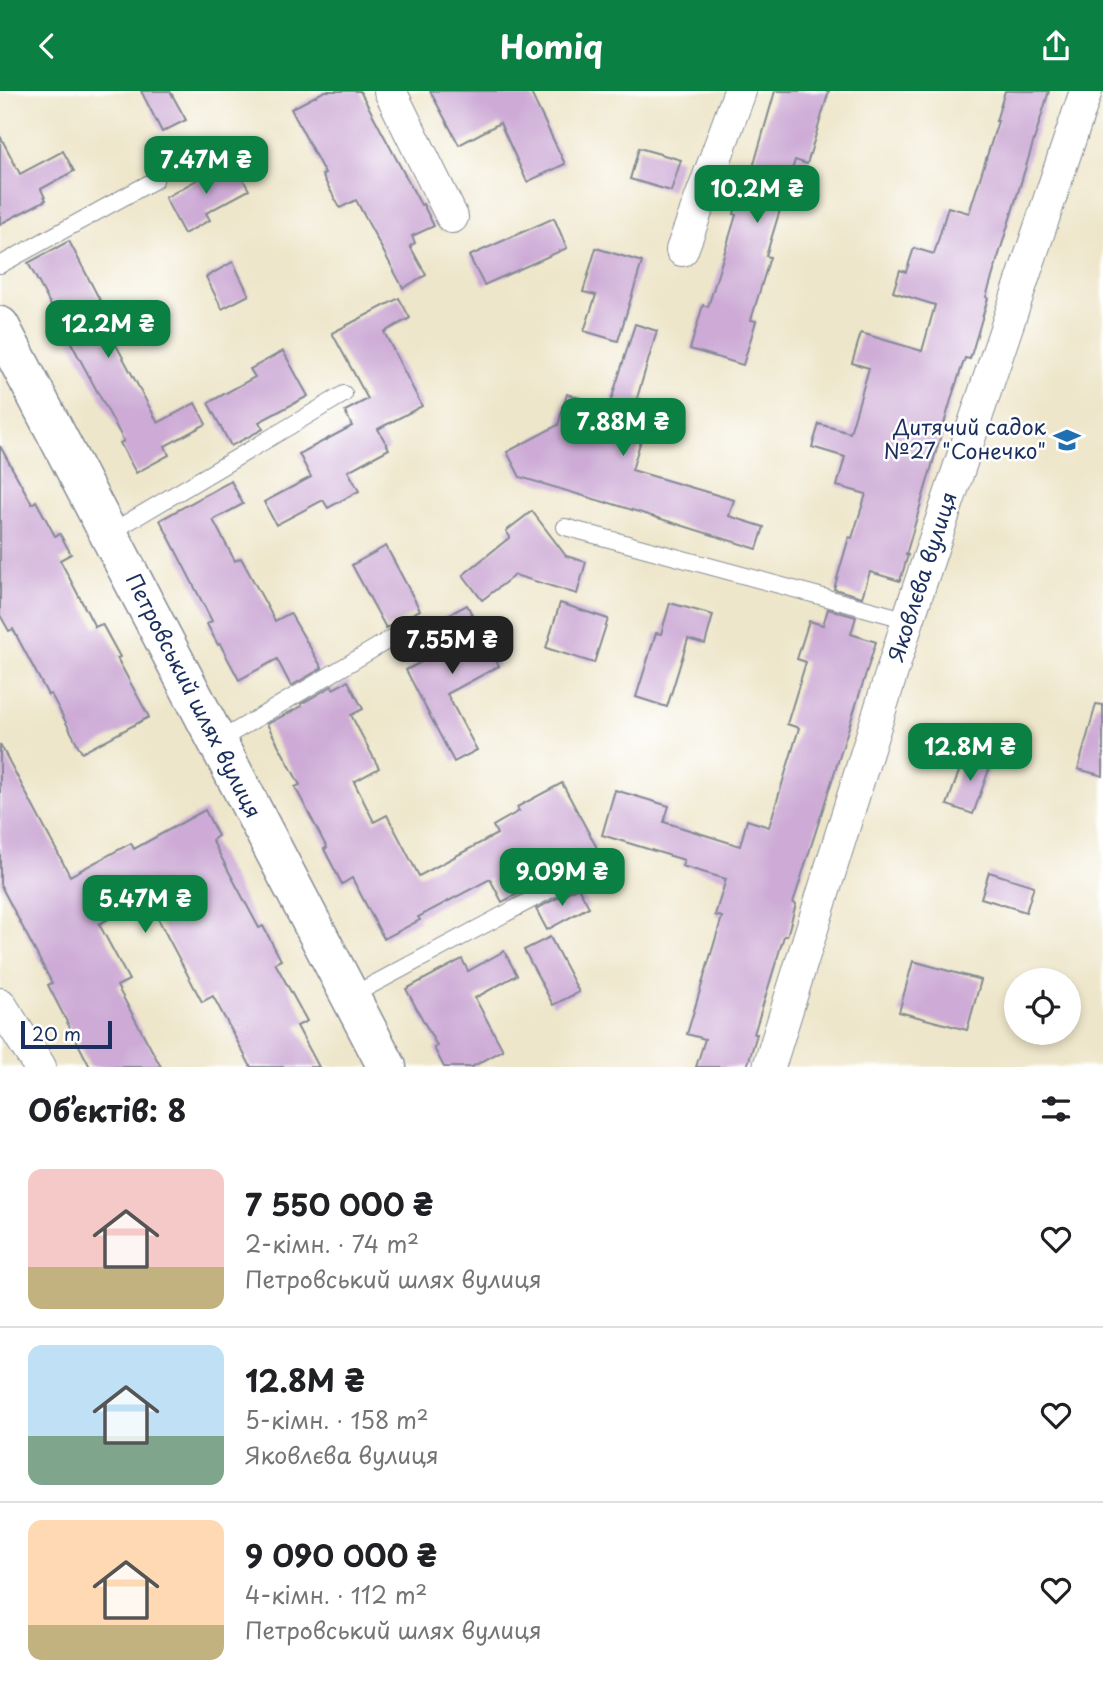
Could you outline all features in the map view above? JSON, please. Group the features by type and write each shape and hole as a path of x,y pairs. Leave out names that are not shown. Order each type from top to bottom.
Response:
{"street":[{"path":"390,91 452,218"},
{"path":"682,250 740,91"},
{"name":"Яковлєва вулиця","path":"769,1067 908,620 1086,91"},
{"name":"Петровський шлях вулиця","path":"0,325 387,1067"},
{"path":"0,1004 40,1067"}],"lane":[{"path":"0,265 155,180"},
{"path":"108,534 344,394"},
{"path":"565,527 908,620"},
{"path":"217,742 392,638"},
{"path":"349,997 589,869"}],"building":[{"path":"141,91 170,91 186,120 162,132"},
{"path":"325,91 360,91 434,226 412,236 415,243 410,246 426,275 403,288 356,200 340,208 291,109"},
{"path":"430,91 530,91 565,164 527,182 500,123 459,145"},
{"path":"775,91 829,91 807,164 795,160 766,256 770,257 751,320 756,321 743,365 690,349 703,305 708,307 743,184 748,185"},
{"path":"1005,91 1049,91 986,297 988,298 970,359 965,358 953,393 900,581 870,572 862,597 834,589 849,537 852,538 866,494 837,486 845,457 812,447 819,424 850,433 869,368 852,363 861,333 922,351 935,305 893,292 900,270 906,272 914,248 934,254 948,207 969,213"},
{"path":"0,136 20,174 63,151 74,171 41,189 46,200 0,224"},
{"path":"639,148 681,160 671,191 630,179"},
{"path":"232,160 249,190 206,213 210,220 184,234 165,198"},
{"path":"554,218 567,248 484,285 469,256"},
{"path":"69,241 114,327 108,330 158,423 195,403 206,424 165,446 169,455 136,473 120,443 124,441 28,263"},
{"path":"596,248 642,262 618,341 584,331 596,295 583,292"},
{"path":"233,262 249,295 222,309 206,277"},
{"path":"399,298 410,318 384,332 422,406 378,429 389,449 348,471 359,491 328,508 323,500 276,525 264,502 311,477 299,454 352,426 345,411 368,399 332,333"},
{"path":"635,324 657,331 637,398 652,403 632,470 734,500 729,516 764,527 757,549 520,477 507,452 558,425 567,394 609,407"},
{"path":"283,351 308,396 259,422 263,429 231,446 208,403 255,377 250,369"},
{"path":"0,446 32,504 36,501 55,536 60,534 71,554 60,560 95,627 102,624 149,717 82,753 13,629 9,631 0,615"},
{"path":"231,481 243,504 213,520 235,561 241,558 275,621 290,613 322,668 291,686 277,659 239,680 207,624 212,621 160,520"},
{"path":"532,511 566,556 586,562 577,594 515,575 482,600 463,575 510,537 506,531"},
{"path":"386,546 420,610 386,628 352,565"},
{"path":"560,603 608,619 594,663 546,648"},
{"path":"670,603 713,615 705,644 688,639 667,707 636,697 656,633 661,634"},
{"path":"467,605 499,666 447,694 477,750 454,762 406,670 442,651 429,625"},
{"path":"828,609 856,617 851,634 876,642 793,903 796,904 754,1034 757,1034 747,1067 696,1067 705,1039 687,1034 722,917 715,915 726,879 682,866 684,860 602,835 615,790 669,806 664,822 740,846 747,820 769,827 799,728 787,724 806,662 797,659 809,621 823,625"},
{"path":"348,681 363,709 351,715 379,768 354,782 374,822 387,815 419,876 497,834 493,826 519,811 517,807 562,783 597,848 566,864 569,868 502,902 490,879 418,917 420,920 384,939 352,878 342,884 324,849 327,848 295,787 300,785 267,724 302,706 301,704 332,686 333,689"},
{"path":"1096,704 1103,705 1103,776 1078,769"},
{"path":"0,744 70,876 131,843 134,849 205,810 218,836 212,840 259,928 263,926 281,960 275,963 307,1021 297,1026 319,1067 251,1067 213,996 202,1002 147,898 99,924 129,980 117,986 161,1067 90,1067 48,985 52,983 0,884"},
{"path":"966,752 992,761 973,814 947,805"},
{"path":"989,872 1034,886 1026,912 981,898"},
{"path":"578,887 589,907 547,930 536,909"},
{"path":"550,937 579,992 553,1005 524,950"},
{"path":"504,951 517,975 475,998 503,1050 472,1067 444,1067 434,1048 437,1046 406,989 462,959 468,971"},
{"path":"913,961 981,980 967,1030 899,1012"}],"place":[{"name":"Дитячий садок №27 \"Сонечко\"","path":"1067,440"}]}
